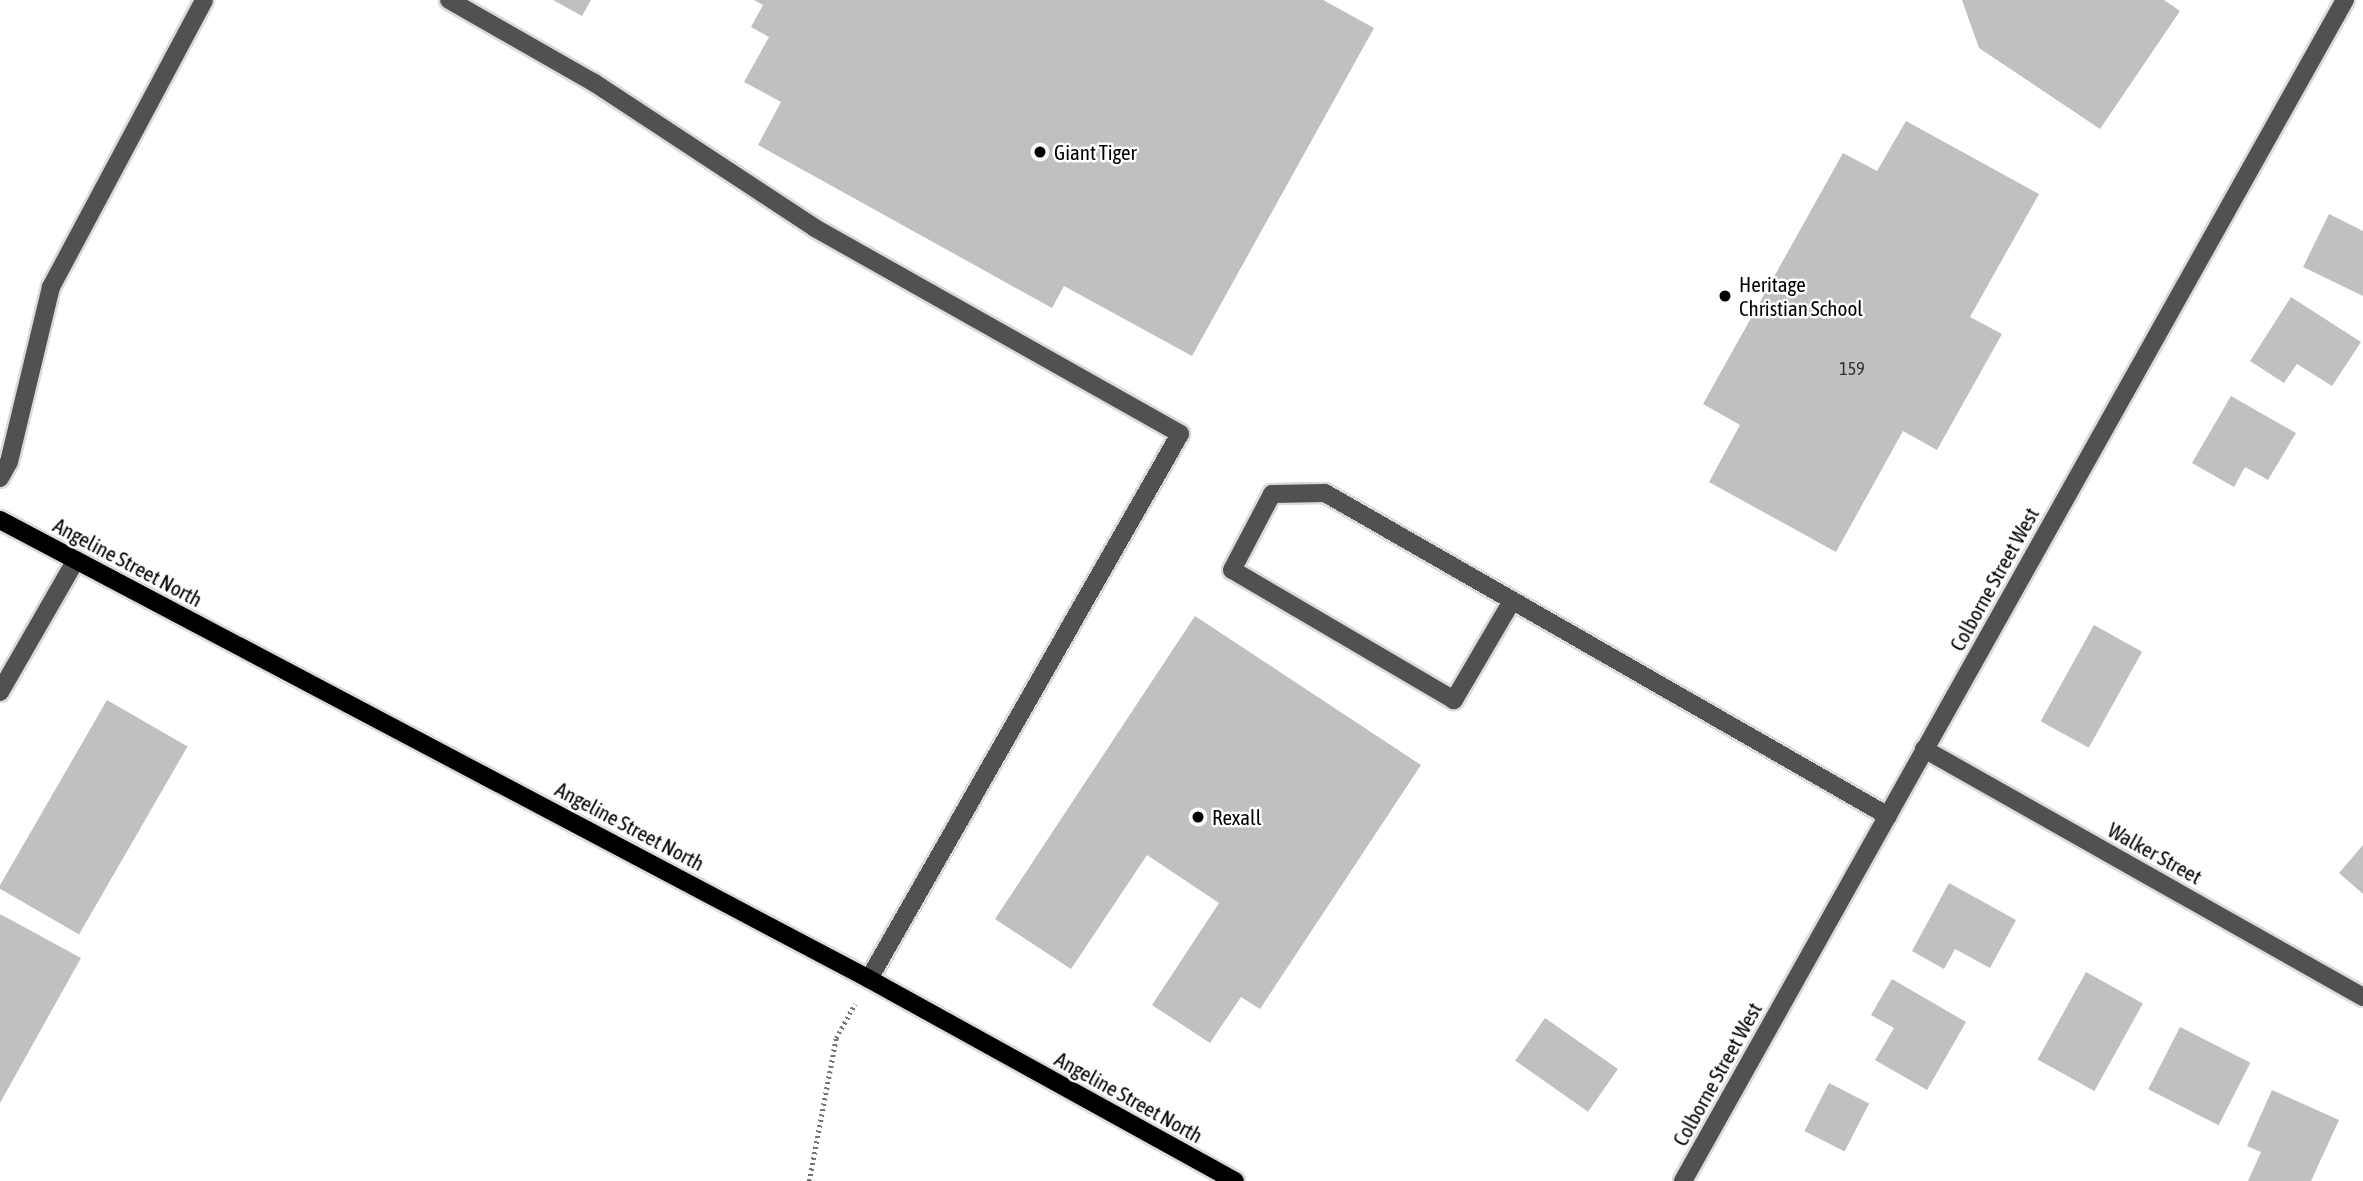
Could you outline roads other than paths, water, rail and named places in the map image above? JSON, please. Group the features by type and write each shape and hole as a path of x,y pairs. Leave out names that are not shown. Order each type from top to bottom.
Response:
{"main road":[{"name":"Angeline Street North","path":"0,520 869,979 1235,1181"}],"street":[{"path":"0,478 9,462 51,287 204,0"},
{"path":"449,0 593,82 815,228 1180,434 869,979"},
{"name":"Colborne Street West","path":"1683,1181 2345,0"},
{"path":"1512,601 1454,700 1232,570 1272,494 1325,493 1888,816"},
{"path":"0,692 75,560"},
{"name":"Walker Street","path":"1924,749 2363,997"}],"place":[{"name":"Giant Tiger","path":"1040,152"},
{"name":"Heritage Christian School","path":"1725,296"},
{"name":"Rexall","path":"1198,817"}]}
